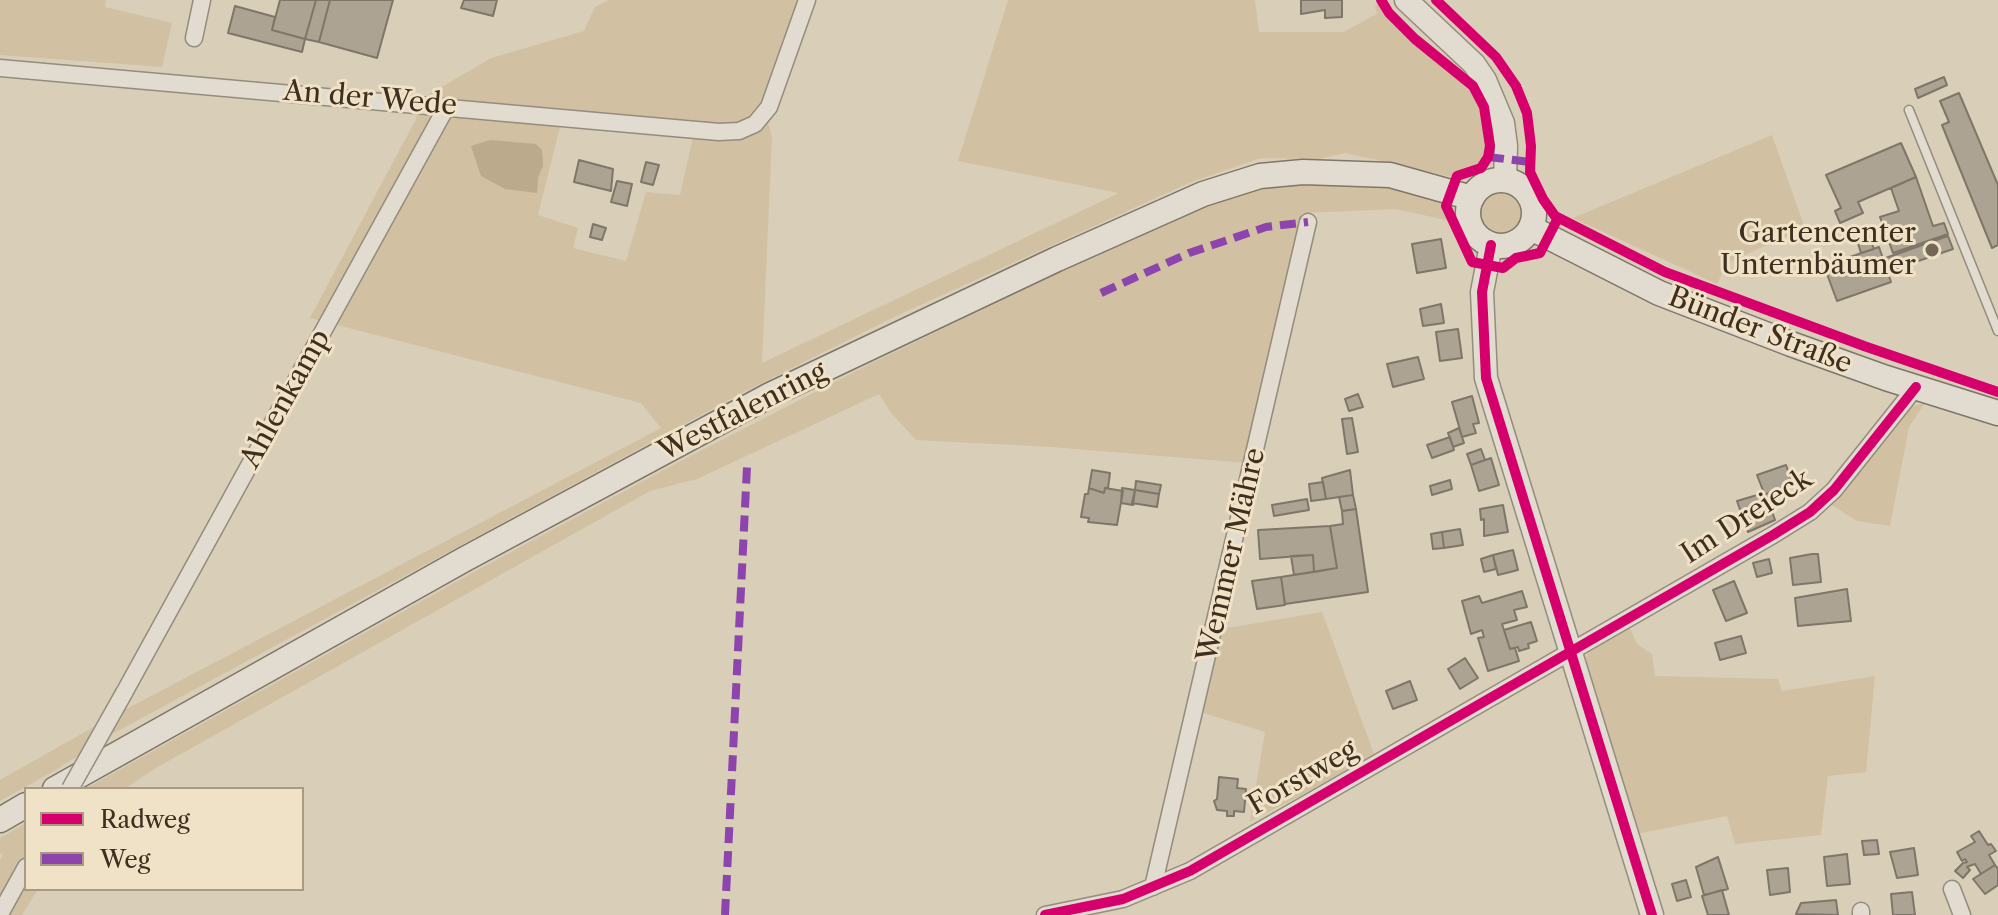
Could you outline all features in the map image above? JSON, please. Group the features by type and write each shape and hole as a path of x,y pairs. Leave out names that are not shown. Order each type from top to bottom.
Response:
{"main road":[{"name":"Westfalenring","path":"59,787 465,559 770,395 1057,259 1203,194 1260,176 1303,172 1390,175 1472,198"},
{"path":"1505,180 1515,183 1530,197 1534,218 1531,228 1518,242 1491,245 1471,226 1468,217 1472,198 1482,186 1505,180"},
{"name":"Bünder Straße","path":"1531,228 1659,293 1791,344 1998,413"},
{"path":"0,820 24,806"}],"street":[{"path":"194,38 202,0"},
{"name":"An der Wede","path":"0,68 719,132 739,131 755,124 769,107 807,0"},
{"path":"1406,0 1474,64 1485,80 1503,123 1505,180"},
{"name":"Ahlenkamp","path":"71,787 447,106"},
{"name":"Wemmer Mähre","path":"1153,887 1308,222"},
{"path":"1491,245 1482,292 1486,378 1652,915"},
{"name":"Im Dreieck","path":"1572,650 1810,512 1834,490 1916,387"},
{"name":"Forstweg","path":"1045,915 1120,907 1153,887 1190,871 1572,650"},
{"path":"0,914 24,870"},
{"path":"1952,889 1962,915"}],"lane":[{"path":"1909,110 1998,331"}],"shaded area":[{"path":"0,0 106,0 105,7 172,23 162,67 0,55"},
{"path":"609,0 799,0 763,105 772,137 762,363 1119,193 958,161 1008,0 1255,0 1259,32 1343,32 1377,14 1375,6 1380,3 1385,14 1412,42 1469,89 1481,109 1486,147 1478,164 1468,170 1455,171 1453,177 1345,153 1318,159 1261,158 1191,182 892,318 742,393 105,738 0,801 0,780 113,716 661,428 641,403 310,318 416,119 421,99 491,58 584,31 595,7","holes":["564,111 696,124 680,195 646,192 626,261 573,248 578,228 538,215"]},
{"path":"1772,135 1805,228 1727,263 1717,284 1573,218"},
{"path":"490,140 536,144 542,150 543,166 537,193 505,189 481,176 471,146"},
{"path":"1374,181 1442,202 1450,221 1396,209 1302,213 1247,463 916,440 891,413 879,394 697,479 650,491 127,787 89,787 474,572 866,366 1194,210 1247,191 1292,183"},
{"path":"1502,191 1518,197 1524,213 1518,229 1502,235 1486,229 1480,213 1486,197"},
{"path":"1925,403 1909,427 1890,526 1857,521 1827,502 1905,408"},
{"path":"1322,612 1374,754 1250,821 1265,732 1191,709 1211,626 1227,628"},
{"path":"1629,626 1637,644 1652,654 1655,676 1778,679 1782,691 1875,676 1866,772 1828,776 1821,835 1735,844 1727,816 1636,834 1585,661 1588,653"},
{"path":"24,824 24,891 37,891 22,915 0,915 0,860 3,854 0,854 0,838"}],"building":[{"path":"280,0 316,0 305,39 272,30"},
{"path":"316,0 330,0 319,42 305,39"},
{"path":"330,0 393,0 377,58 319,42"},
{"path":"464,0 497,0 493,16 461,8"},
{"path":"1301,0 1342,0 1342,17 1325,18 1325,10 1301,14"},
{"path":"235,6 275,17 272,30 305,39 302,52 228,33"},
{"path":"1944,77 1947,85 1918,98 1915,89"},
{"path":"1959,93 1998,185 1998,245 1992,248 1942,125 1949,122 1940,101"},
{"path":"1901,143 1916,177 1858,202 1863,213 1840,223 1835,211 1841,208 1826,175"},
{"path":"579,160 613,169 611,191 574,182"},
{"path":"646,162 659,165 653,185 641,182"},
{"path":"1916,177 1933,226 1944,223 1948,234 1893,253 1880,217 1899,211 1891,188"},
{"path":"617,181 632,184 627,206 611,202"},
{"path":"593,224 606,228 602,240 590,237"},
{"path":"1869,236 1874,249 1861,253 1857,240"},
{"path":"1948,236 1953,249 1898,268 1894,255"},
{"path":"1441,239 1446,268 1417,273 1412,244"},
{"path":"1879,247 1891,282 1837,301 1824,266"},
{"path":"1894,255 1898,268 1887,272 1883,259"},
{"path":"1441,304 1444,323 1423,326 1420,309"},
{"path":"1458,329 1462,358 1440,361 1436,332"},
{"path":"1418,357 1424,379 1393,387 1387,364"},
{"path":"1358,394 1363,407 1349,411 1345,399"},
{"path":"1472,396 1479,423 1473,424 1476,433 1462,437 1452,402"},
{"path":"1352,418 1358,452 1347,454 1342,419"},
{"path":"1459,428 1464,443 1453,447 1448,433"},
{"path":"1450,437 1454,450 1432,458 1427,445"},
{"path":"1481,449 1485,460 1471,465 1467,454"},
{"path":"1491,458 1499,485 1479,491 1471,465"},
{"path":"1786,465 1793,484 1766,494 1775,520 1748,532 1737,501 1764,493 1757,475"},
{"path":"1092,470 1110,473 1104,493 1089,488"},
{"path":"1350,470 1353,495 1326,499 1322,478"},
{"path":"1450,480 1452,489 1432,495 1430,486"},
{"path":"1136,481 1161,485 1159,494 1135,490"},
{"path":"1323,482 1326,499 1311,501 1309,484"},
{"path":"1089,488 1104,493 1105,488 1123,491 1117,525 1088,522 1089,518 1081,517"},
{"path":"1122,488 1135,490 1133,505 1121,503"},
{"path":"1135,490 1159,494 1157,507 1132,503"},
{"path":"1353,495 1356,509 1342,511 1339,497"},
{"path":"1307,499 1309,510 1274,516 1272,505"},
{"path":"1503,505 1508,532 1484,536 1484,519 1481,520 1480,509"},
{"path":"1356,509 1368,592 1285,604 1281,577 1337,568 1330,526 1343,524 1342,511"},
{"path":"1330,526 1337,568 1314,572 1313,555 1260,559 1258,530"},
{"path":"1460,529 1463,545 1444,548 1442,532"},
{"path":"1442,532 1444,548 1433,549 1431,534"},
{"path":"1513,550 1518,570 1498,575 1493,555"},
{"path":"1818,554 1821,582 1793,585 1790,558"},
{"path":"1313,555 1314,572 1294,575 1291,556"},
{"path":"1493,555 1496,569 1484,572 1481,559"},
{"path":"1769,559 1772,573 1757,577 1753,563"},
{"path":"1281,577 1285,605 1257,609 1252,581"},
{"path":"1734,581 1747,613 1726,621 1713,590"},
{"path":"1847,589 1851,621 1798,626 1795,598"},
{"path":"1522,591 1527,607 1514,610 1517,620 1502,624 1510,649 1515,648 1519,661 1488,671 1478,638 1484,637 1482,630 1471,634 1462,601 1479,596 1482,603"},
{"path":"1531,622 1537,641 1519,651 1518,647 1510,649 1504,630"},
{"path":"1741,636 1746,653 1720,660 1715,643"},
{"path":"1465,658 1478,678 1460,689 1448,669"},
{"path":"1410,681 1417,700 1393,709 1386,691"},
{"path":"1219,777 1238,779 1237,788 1246,789 1244,812 1234,811 1234,816 1227,816 1227,811 1217,810 1214,801 1217,799"},
{"path":"1979,831 1996,851 1989,855 1995,865 1981,874 1975,864 1969,866 1970,870 1963,878 1955,871 1967,862 1965,859 1962,861 1957,852 1975,842 1971,836"},
{"path":"1877,840 1879,854 1864,855 1862,841"},
{"path":"1914,848 1918,875 1897,878 1890,852"},
{"path":"1847,854 1850,884 1827,886 1824,857"},
{"path":"1718,857 1728,889 1704,895 1696,867"},
{"path":"1995,865 1998,885 1985,894 1973,879"},
{"path":"1788,868 1790,892 1770,895 1767,870"},
{"path":"1686,880 1691,897 1677,901 1672,884"},
{"path":"1722,890 1729,915 1708,915 1702,896"},
{"path":"1912,892 1915,915 1893,915 1891,894"},
{"path":"1836,900 1838,915 1796,914 1801,903"}],"marked path":[{"path":"1488,157 1530,162"},
{"path":"1101,293 1189,253 1266,227 1308,222"},
{"path":"725,915 747,467"}],"cycle path":[{"path":"1381,0 1389,13 1415,39 1473,86 1484,107 1490,146 1488,157 1481,168 1457,176 1446,206 1472,262 1503,268 1516,258 1540,253 1558,218"},
{"path":"1436,0 1496,57 1516,86 1527,113 1530,172 1555,216 1665,272 1998,392"},
{"path":"1491,245 1482,292 1486,378 1652,915"},
{"path":"1045,915 1123,899 1190,871 1773,535 1810,512 1834,490 1916,387"}],"place":[{"name":"Gartencenter Unternbäumer","path":"1932,250"}]}
